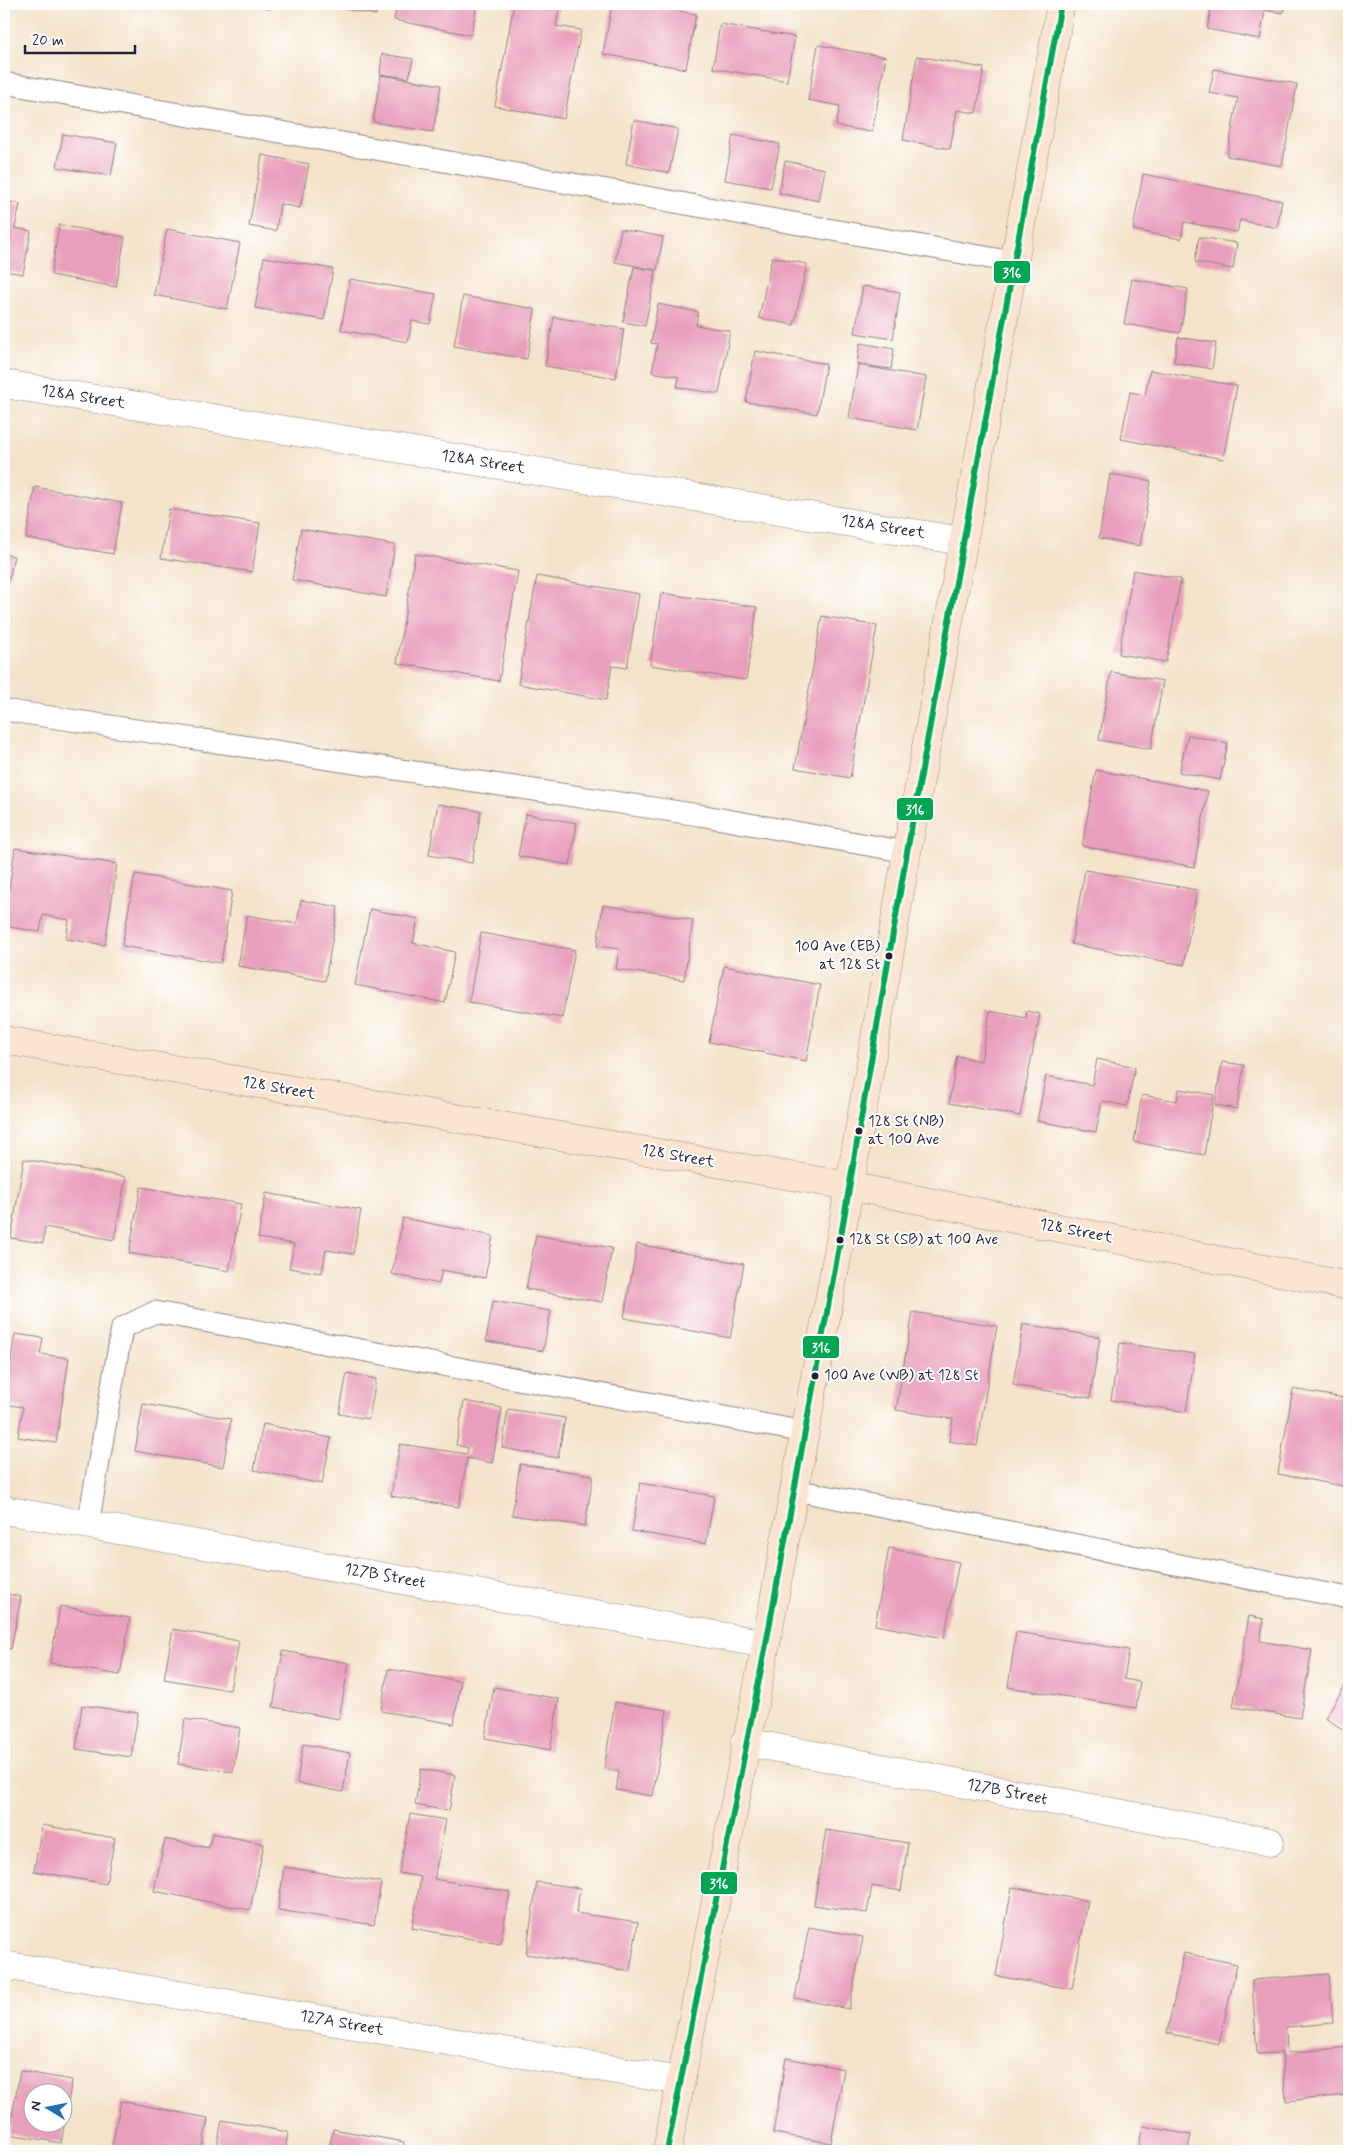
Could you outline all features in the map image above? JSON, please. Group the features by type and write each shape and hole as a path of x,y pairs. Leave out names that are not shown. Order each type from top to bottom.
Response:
{"street":[{"path":"667,2151 745,1742 766,1644 805,1432 962,541 1061,4"},
{"name":"128A Street","path":"4,384 962,541"},
{"name":"128 Street","path":"4,1040 849,1186 1349,1286"},
{"name":"127B Street","path":"4,1510 766,1644"},
{"name":"127B Street","path":"745,1742 1270,1842"},
{"name":"127A Street","path":"4,1965 680,2080"}],"lane":[{"path":"4,83 1013,262"},
{"path":"4,710 699,815 907,852"},
{"path":"88,1525 122,1328 155,1312 805,1432"},
{"path":"794,1490 1349,1598"}],"path":[{"path":"1344,1864 1349,1865"}],"building":[{"path":"248,4 271,4 270,9"},
{"path":"317,4 378,4 376,15"},
{"path":"397,4 477,4 471,35 394,20"},
{"path":"514,4 560,4 556,26 581,30 564,119 495,106"},
{"path":"612,4 639,4 696,14 686,69 603,54"},
{"path":"1212,4 1285,4 1283,13 1265,10 1260,39 1207,29"},
{"path":"720,24 795,37 787,81 713,68"},
{"path":"818,45 886,57 872,132 836,126 840,106 808,100"},
{"path":"382,54 413,59 409,78 380,74"},
{"path":"917,56 984,68 976,113 957,110 950,149 903,140"},
{"path":"1214,69 1297,84 1282,166 1227,156 1238,98 1209,93"},
{"path":"381,75 441,85 433,132 373,122"},
{"path":"634,120 678,129 669,173 626,164"},
{"path":"63,134 117,143 111,176 57,167"},
{"path":"733,135 780,144 771,188 725,180"},
{"path":"262,155 309,164 300,208 280,204 276,231 249,226"},
{"path":"785,161 825,169 819,201 779,193"},
{"path":"1143,174 1282,201 1277,228 1240,220 1237,232 1184,222 1181,239 1133,230"},
{"path":"4,201 20,204 15,228 31,231 23,274 4,271"},
{"path":"59,225 125,237 116,287 51,275"},
{"path":"167,229 240,243 227,309 154,295"},
{"path":"621,229 663,237 657,270 615,262"},
{"path":"1199,237 1237,243 1233,269 1195,262"},
{"path":"264,257 333,269 324,320 255,308"},
{"path":"772,257 807,264 794,325 759,318"},
{"path":"634,267 656,271 645,326 623,322"},
{"path":"350,279 436,294 430,324 412,321 408,342 341,330"},
{"path":"1132,279 1188,289 1180,333 1124,324"},
{"path":"863,286 900,292 893,339 855,333"},
{"path":"463,296 535,309 527,359 454,346"},
{"path":"658,304 698,312 696,325 730,331 719,394 677,387 679,377 652,372 657,344 651,343"},
{"path":"554,317 624,329 616,378 545,366"},
{"path":"1178,337 1216,343 1212,369 1174,362"},
{"path":"860,343 894,349 891,369 857,364"},
{"path":"755,351 826,364 817,414 746,402"},
{"path":"858,365 926,377 917,430 849,418"},
{"path":"1150,370 1237,386 1223,459 1121,439 1130,392 1145,395"},
{"path":"1110,474 1151,481 1140,546 1099,538"},
{"path":"35,487 122,503 113,554 26,538"},
{"path":"169,509 260,523 252,572 161,558"},
{"path":"301,529 395,545 386,597 292,580"},
{"path":"4,554 14,556 9,579 4,578"},
{"path":"415,554 518,571 499,681 397,663"},
{"path":"1133,570 1181,579 1166,662 1119,654"},
{"path":"537,576 639,594 627,668 612,666 606,700 518,684"},
{"path":"661,593 757,607 746,680 650,665"},
{"path":"822,616 877,626 850,778 795,768"},
{"path":"1111,672 1163,681 1151,749 1099,740"},
{"path":"1188,735 1228,743 1220,780 1179,772"},
{"path":"1096,770 1208,791 1194,867 1082,846"},
{"path":"438,804 481,811 472,863 429,855"},
{"path":"526,814 577,823 570,865 518,856"},
{"path":"15,848 117,864 105,945 66,939 69,920 43,915 40,932 4,926"},
{"path":"1085,870 1197,890 1184,965 1071,944"},
{"path":"135,874 232,891 221,963 122,946"},
{"path":"301,900 338,907 325,981 238,966 247,915 297,924"},
{"path":"603,905 693,920 684,980 616,969 619,949 597,946"},
{"path":"370,909 418,919 413,943 455,952 445,1003 355,985"},
{"path":"481,933 575,950 562,1018 469,1002"},
{"path":"724,966 820,985 806,1061 709,1042"},
{"path":"990,1011 1026,1018 1027,1011 1040,1014 1020,1116 949,1103 957,1056 981,1061"},
{"path":"1097,1059 1135,1067 1127,1106 1102,1101 1096,1132 1037,1121 1046,1076 1092,1085"},
{"path":"1222,1062 1244,1065 1237,1109 1215,1105"},
{"path":"1179,1089 1214,1095 1204,1155 1134,1142 1142,1095 1177,1101"},
{"path":"24,1159 126,1177 114,1240 45,1227 43,1243 11,1238"},
{"path":"141,1187 241,1204 229,1271 129,1253"},
{"path":"266,1193 361,1210 353,1254 326,1250 322,1273 289,1268 294,1244 258,1238"},
{"path":"403,1218 493,1236 485,1278 442,1270 439,1284 392,1274"},
{"path":"536,1235 612,1248 602,1302 526,1289"},
{"path":"637,1244 744,1264 730,1338 624,1318"},
{"path":"493,1301 551,1311 543,1351 486,1341"},
{"path":"913,1312 997,1326 977,1446 949,1441 953,1419 896,1410"},
{"path":"1023,1324 1100,1337 1090,1398 1013,1385"},
{"path":"15,1334 43,1338 40,1354 69,1358 56,1443 18,1437 23,1407 4,1404"},
{"path":"1120,1343 1195,1354 1186,1412 1111,1400"},
{"path":"347,1373 376,1379 369,1419 339,1414"},
{"path":"1293,1389 1349,1399 1348,1487 1278,1474"},
{"path":"464,1401 502,1408 492,1463 467,1458 459,1507 391,1496 400,1444 467,1454 468,1448 456,1445"},
{"path":"143,1404 231,1419 223,1467 135,1451"},
{"path":"508,1409 565,1418 558,1458 502,1448"},
{"path":"263,1424 331,1438 322,1484 254,1470"},
{"path":"520,1464 593,1475 585,1526 512,1515"},
{"path":"640,1483 714,1496 706,1544 632,1531"},
{"path":"889,1548 959,1562 944,1638 875,1625"},
{"path":"4,1593 21,1597 11,1649 4,1647"},
{"path":"60,1606 130,1618 120,1675 50,1663"},
{"path":"1249,1616 1264,1619 1260,1641 1312,1650 1300,1718 1233,1707"},
{"path":"173,1629 239,1641 230,1690 164,1679"},
{"path":"1016,1632 1129,1650 1124,1679 1140,1682 1136,1708 1008,1687"},
{"path":"283,1651 349,1663 339,1719 273,1707"},
{"path":"388,1669 461,1681 454,1724 381,1711"},
{"path":"1349,1679 1349,1733 1325,1718"},
{"path":"494,1687 559,1699 550,1750 485,1738"},
{"path":"615,1702 667,1710 653,1796 616,1790 619,1772 604,1769"},
{"path":"82,1705 138,1713 131,1757 76,1749"},
{"path":"185,1719 240,1728 233,1772 178,1764"},
{"path":"303,1744 350,1753 343,1792 297,1783"},
{"path":"421,1769 455,1775 449,1811 415,1805"},
{"path":"410,1814 446,1820 434,1879 510,1892 500,1944 412,1928 421,1877 399,1873"},
{"path":"42,1825 115,1838 106,1884 34,1871"},
{"path":"826,1830 908,1843 901,1891 872,1886 867,1913 814,1905"},
{"path":"212,1833 264,1844 250,1910 154,1891 165,1839 209,1848"},
{"path":"284,1867 381,1882 374,1925 278,1910"},
{"path":"537,1882 580,1888 576,1913 638,1922 630,1971 526,1954"},
{"path":"1012,1887 1088,1901 1072,1989 996,1976"},
{"path":"809,1927 863,1937 849,2009 795,1998"},
{"path":"1184,1953 1237,1964 1219,2044 1167,2033"},
{"path":"1329,1974 1333,2023 1286,2027 1287,2053 1349,2047 1349,2095 1286,2101 1282,2053 1257,2054 1252,1980"},
{"path":"786,2058 844,2069 831,2143 773,2133"},
{"path":"20,2071 72,2080 72,2082 22,2082 22,2132 63,2132 61,2143 9,2134"},
{"path":"121,2101 208,2118 202,2151 138,2151 112,2146"},
{"path":"222,2120 288,2132 285,2151 216,2151"},
{"path":"1143,2126 1191,2135 1188,2149 1198,2151 1138,2151"},
{"path":"333,2129 404,2142 402,2151 329,2151"}],"transit line":[{"name":"316","path":"667,2151 766,1644 840,1241 907,852 1061,4"}],"place":[{"name":"100 Ave (EB) at 128 St","path":"889,956"},
{"name":"128 St (NB) at 100 Ave","path":"859,1131"},
{"name":"128 St (SB) at 100 Ave","path":"840,1240"},
{"name":"100 Ave (WB) at 128 St","path":"815,1376"}]}
